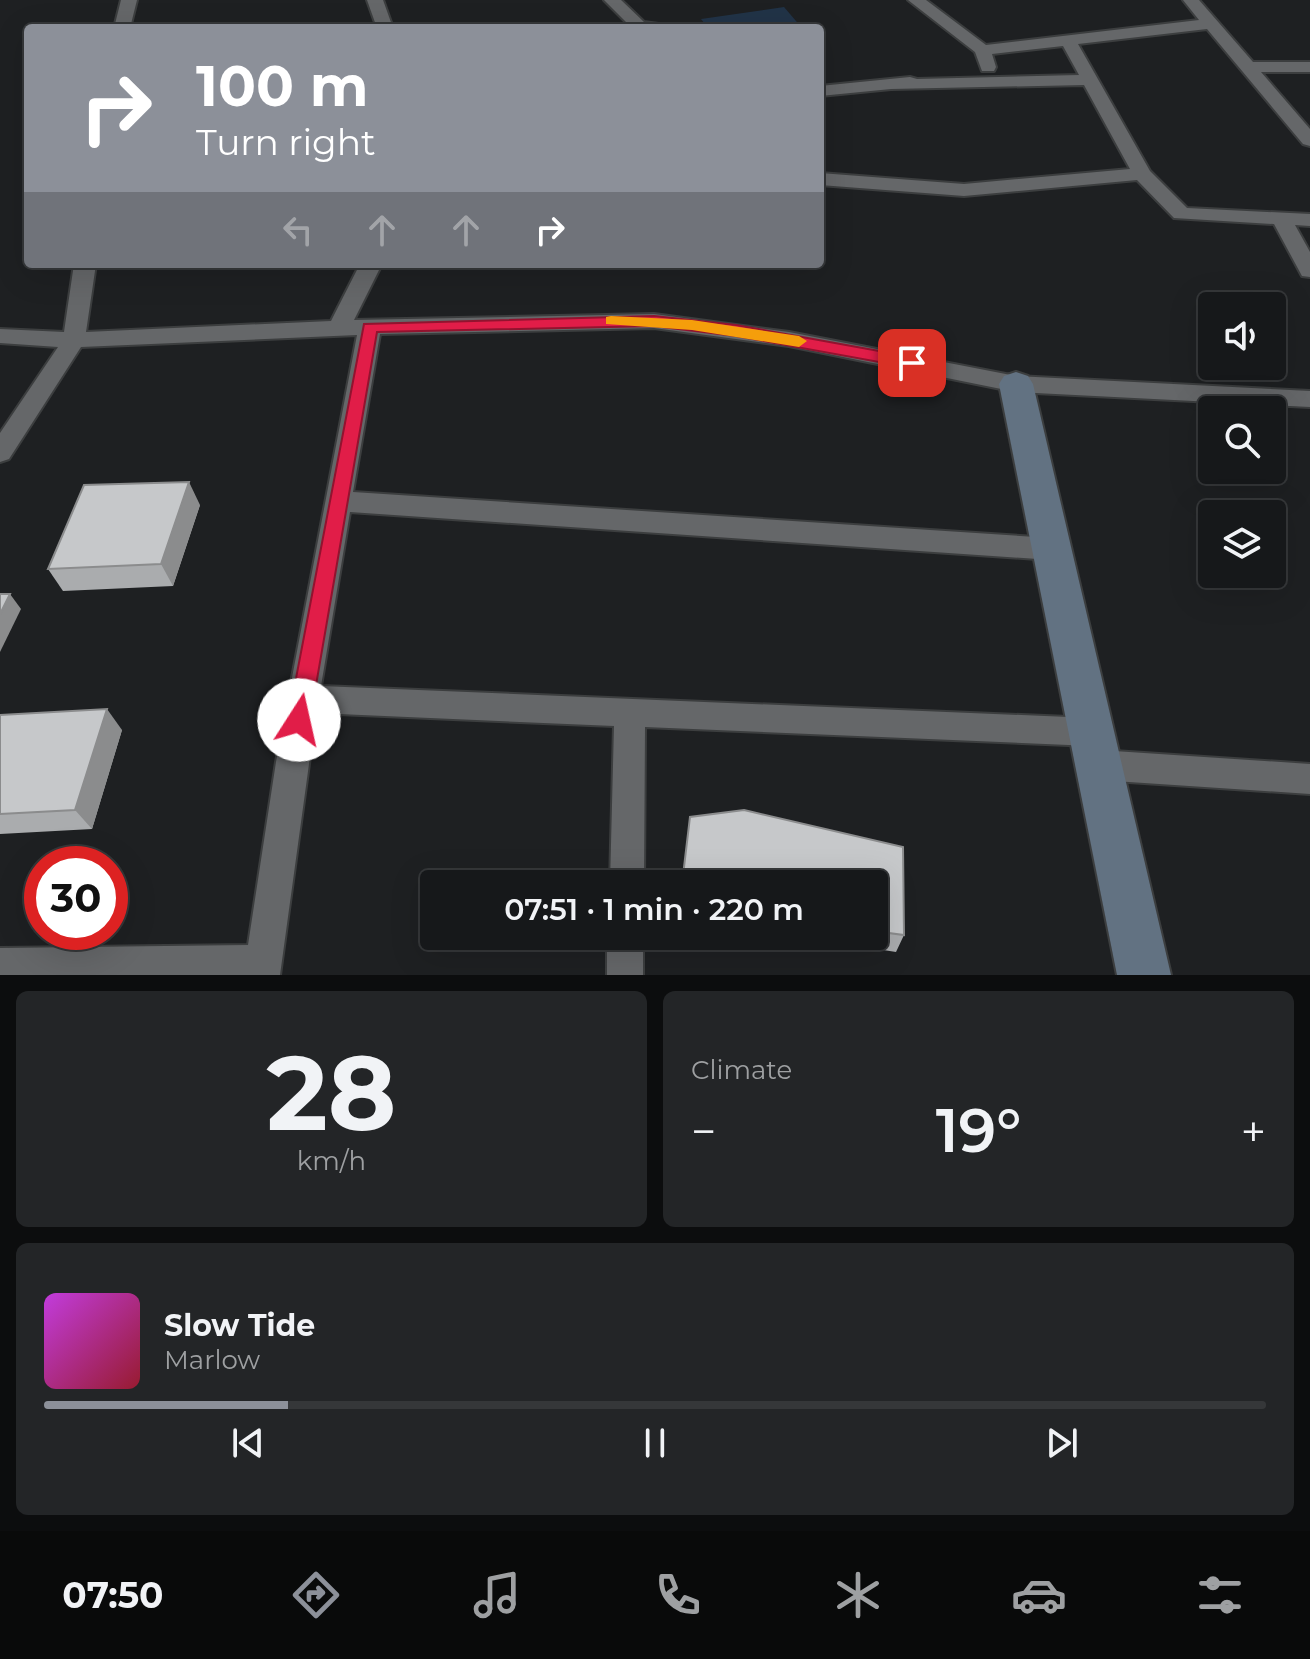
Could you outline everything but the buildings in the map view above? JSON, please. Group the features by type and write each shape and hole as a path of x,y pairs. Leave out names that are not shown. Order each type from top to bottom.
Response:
{"street":[{"path":"123,24 129,0"},
{"path":"375,0 384,24"},
{"path":"612,0 637,24"},
{"path":"916,0 983,50 990,76"},
{"path":"1191,0 1310,140"},
{"path":"983,50 1213,23"},
{"path":"1067,38 1142,174 1181,214 1310,220"},
{"path":"1250,67 1310,67"},
{"path":"824,91 990,76 1091,80"},
{"path":"824,179 964,190 1142,174"},
{"path":"1281,219 1310,271"},
{"path":"0,453 74,340 84,268"},
{"path":"339,328 369,268"},
{"path":"0,336 74,340 339,328 654,321 789,339 1016,384 1310,399"},
{"path":"0,966 262,969 303,699 370,327"},
{"path":"1016,384 1144,975"},
{"path":"338,501 1052,549"},
{"path":"303,699 630,714 1096,748 1310,779"},
{"path":"627,870 630,714"},
{"path":"625,950 625,975"}],"shaded area":[{"path":"784,7 799,24 705,24 701,19"}],"slow traffic":[{"path":"611,321 692,325 799,341"}],"route":[{"path":"299,720 370,327 654,321 789,339 912,363"}]}
